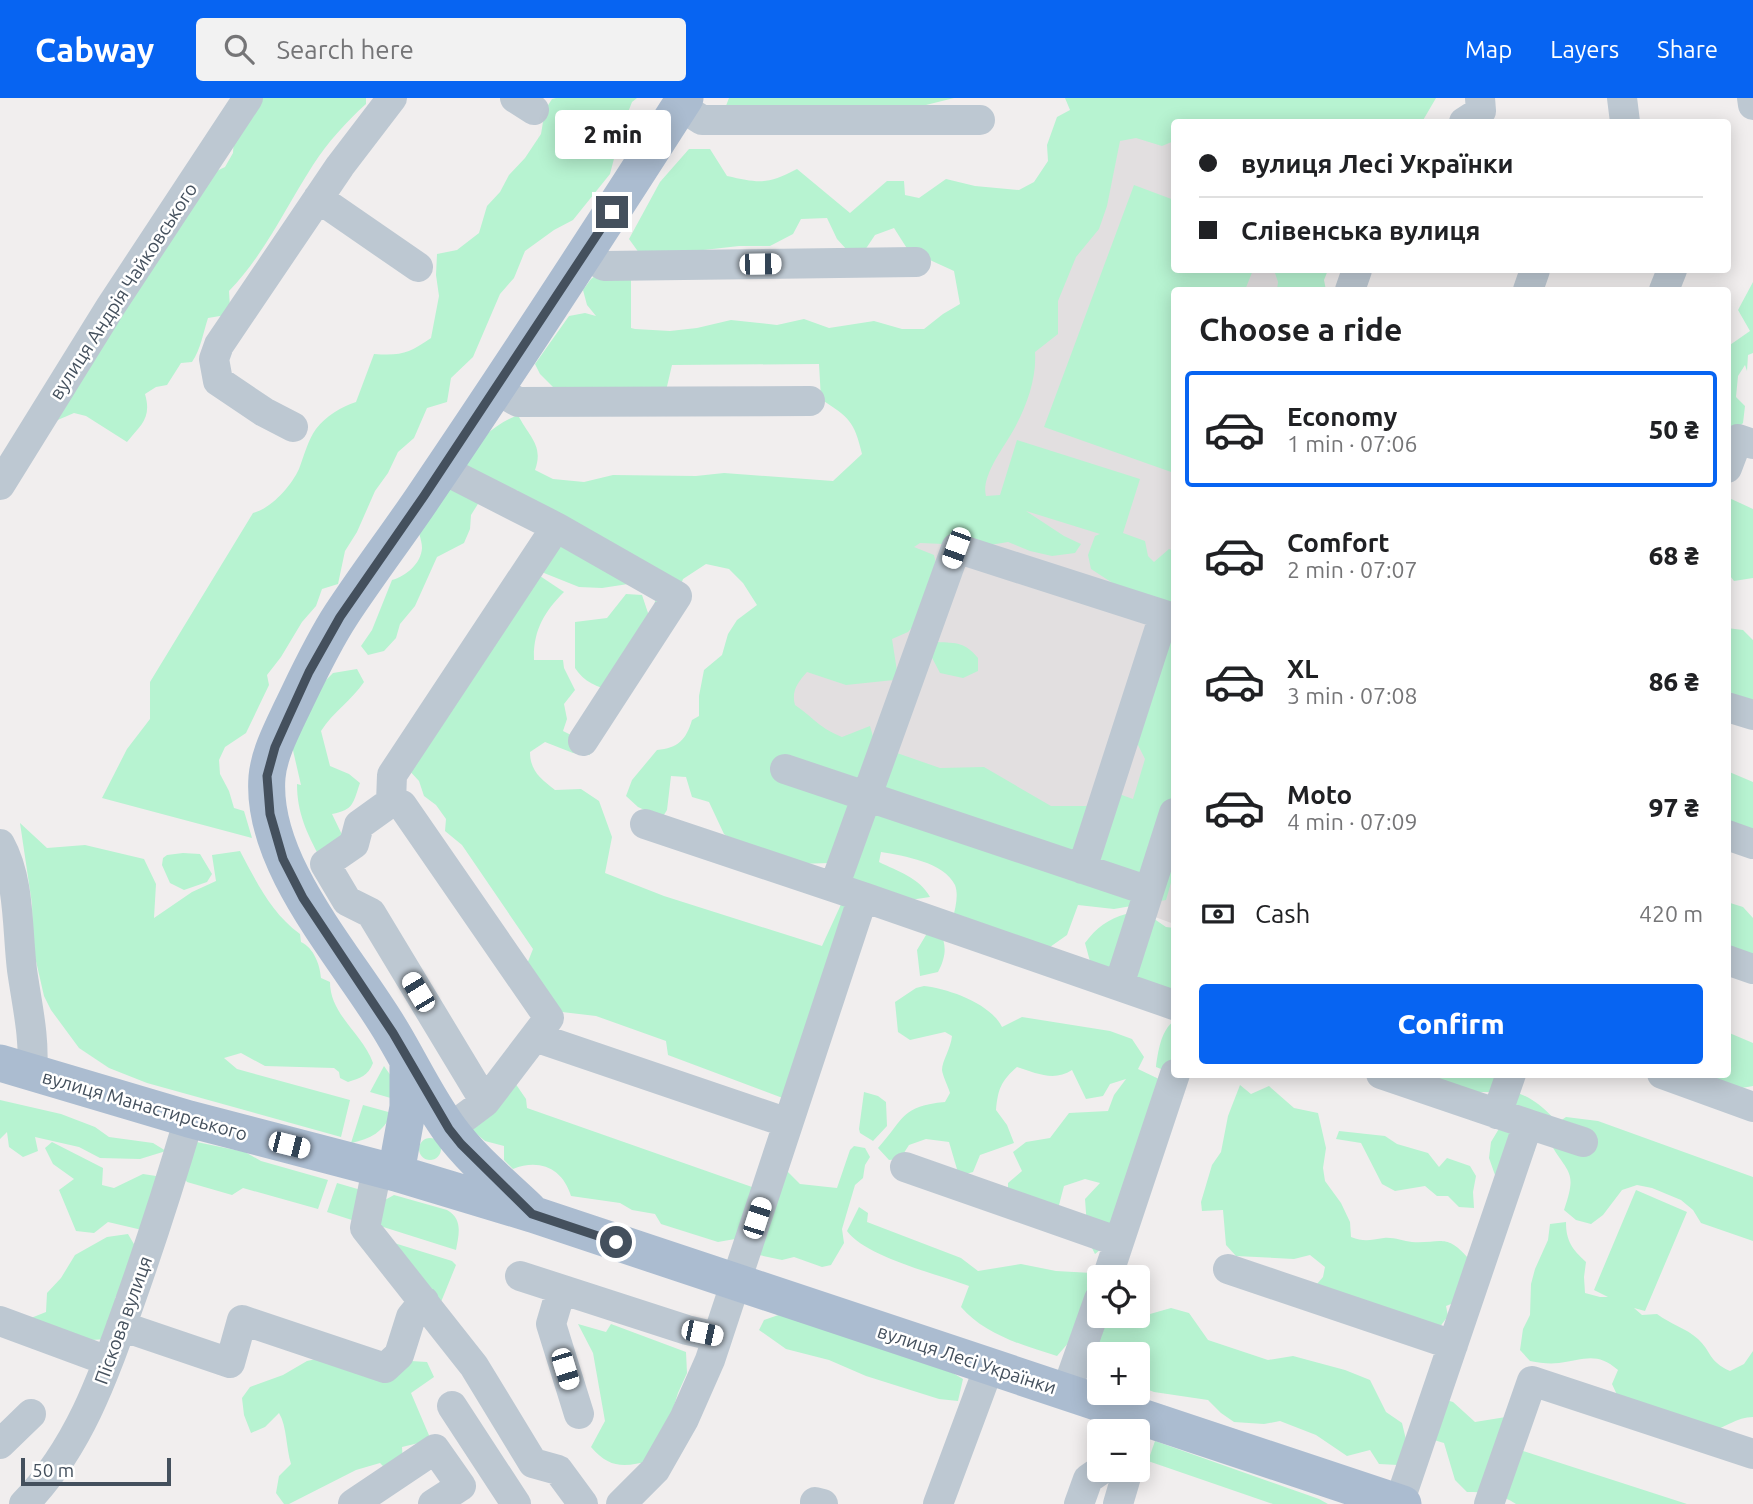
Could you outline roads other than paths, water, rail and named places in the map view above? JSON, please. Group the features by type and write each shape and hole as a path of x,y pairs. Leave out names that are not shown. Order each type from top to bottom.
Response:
{"main road":[{"path":"532,1214 455,1136 408,1063 393,1033 303,898 283,859 270,814 267,776 275,747 309,672 340,617 442,469 683,102"},
{"path":"392,1162 408,1107 408,1063"},
{"name":"вулиця Манастирського","path":"16,1068 189,1119 392,1162 434,1184 532,1214"},
{"path":"392,1162 414,1133 435,1128 455,1136 462,1157 450,1177 434,1184"},
{"name":"вулиця Лесі Українки","path":"532,1214 1066,1392 1122,1419"},
{"name":"вулиця Лесі Українки","path":"1150,1431 1359,1497 1401,1503"}],"street":[{"name":"вулиця Андрія Чайковського","path":"0,485 111,306 248,98"},
{"path":"293,427 264,412 218,381 214,359 219,345 318,198 392,98"},
{"path":"1469,119 1481,111 1480,98"},
{"path":"1622,98 1625,119"},
{"path":"1752,98 1753,105"},
{"path":"683,102 702,120 980,120"},
{"path":"318,198 418,267"},
{"path":"584,254 604,266 916,262"},
{"path":"495,389 517,402 810,401"},
{"path":"1731,457 1738,439 1753,444"},
{"path":"442,469 556,527 677,596 583,741"},
{"path":"485,1102 371,913 347,901 325,864 354,844 359,825 390,802 392,775 556,527"},
{"path":"834,887 956,548 1169,616 1082,869"},
{"path":"1731,708 1753,715"},
{"path":"785,769 1149,891"},
{"path":"390,802 402,805 549,1018 485,1102 455,1136"},
{"path":"1119,985 1171,822"},
{"path":"645,824 1171,1004"},
{"path":"1731,836 1753,844"},
{"path":"0,844 9,859 31,1022 16,1068"},
{"path":"635,1499 684,1419 718,1337 863,897"},
{"path":"1731,961 1753,969"},
{"path":"535,1037 788,1123"},
{"path":"1111,1265 1174,1078"},
{"path":"1393,1078 1583,1142"},
{"path":"1497,1114 1510,1078"},
{"path":"1673,1078 1753,1107"},
{"name":"Піскова вулиця","path":"24,1504 72,1443 94,1399 159,1221 189,1119"},
{"path":"1401,1503 1528,1124"},
{"path":"392,1162 365,1228 474,1366 533,1463 558,1470 583,1504"},
{"path":"905,1167 1119,1242"},
{"path":"1228,1269 1453,1345"},
{"path":"520,1276 687,1330 718,1337"},
{"path":"561,1290 551,1324 579,1414"},
{"path":"121,1326 230,1363 242,1320 385,1368 400,1355 411,1317 424,1301"},
{"path":"0,1321 108,1361"},
{"path":"1066,1392 1089,1328"},
{"path":"938,1504 989,1367"},
{"path":"1489,1504 1532,1381 1753,1454"},
{"path":"452,1406 516,1504"},
{"path":"0,1444 31,1414"},
{"path":"353,1504 435,1448 465,1495 433,1504"},
{"path":"1079,1504 1087,1482"},
{"path":"1118,1504 1124,1482"}]}
